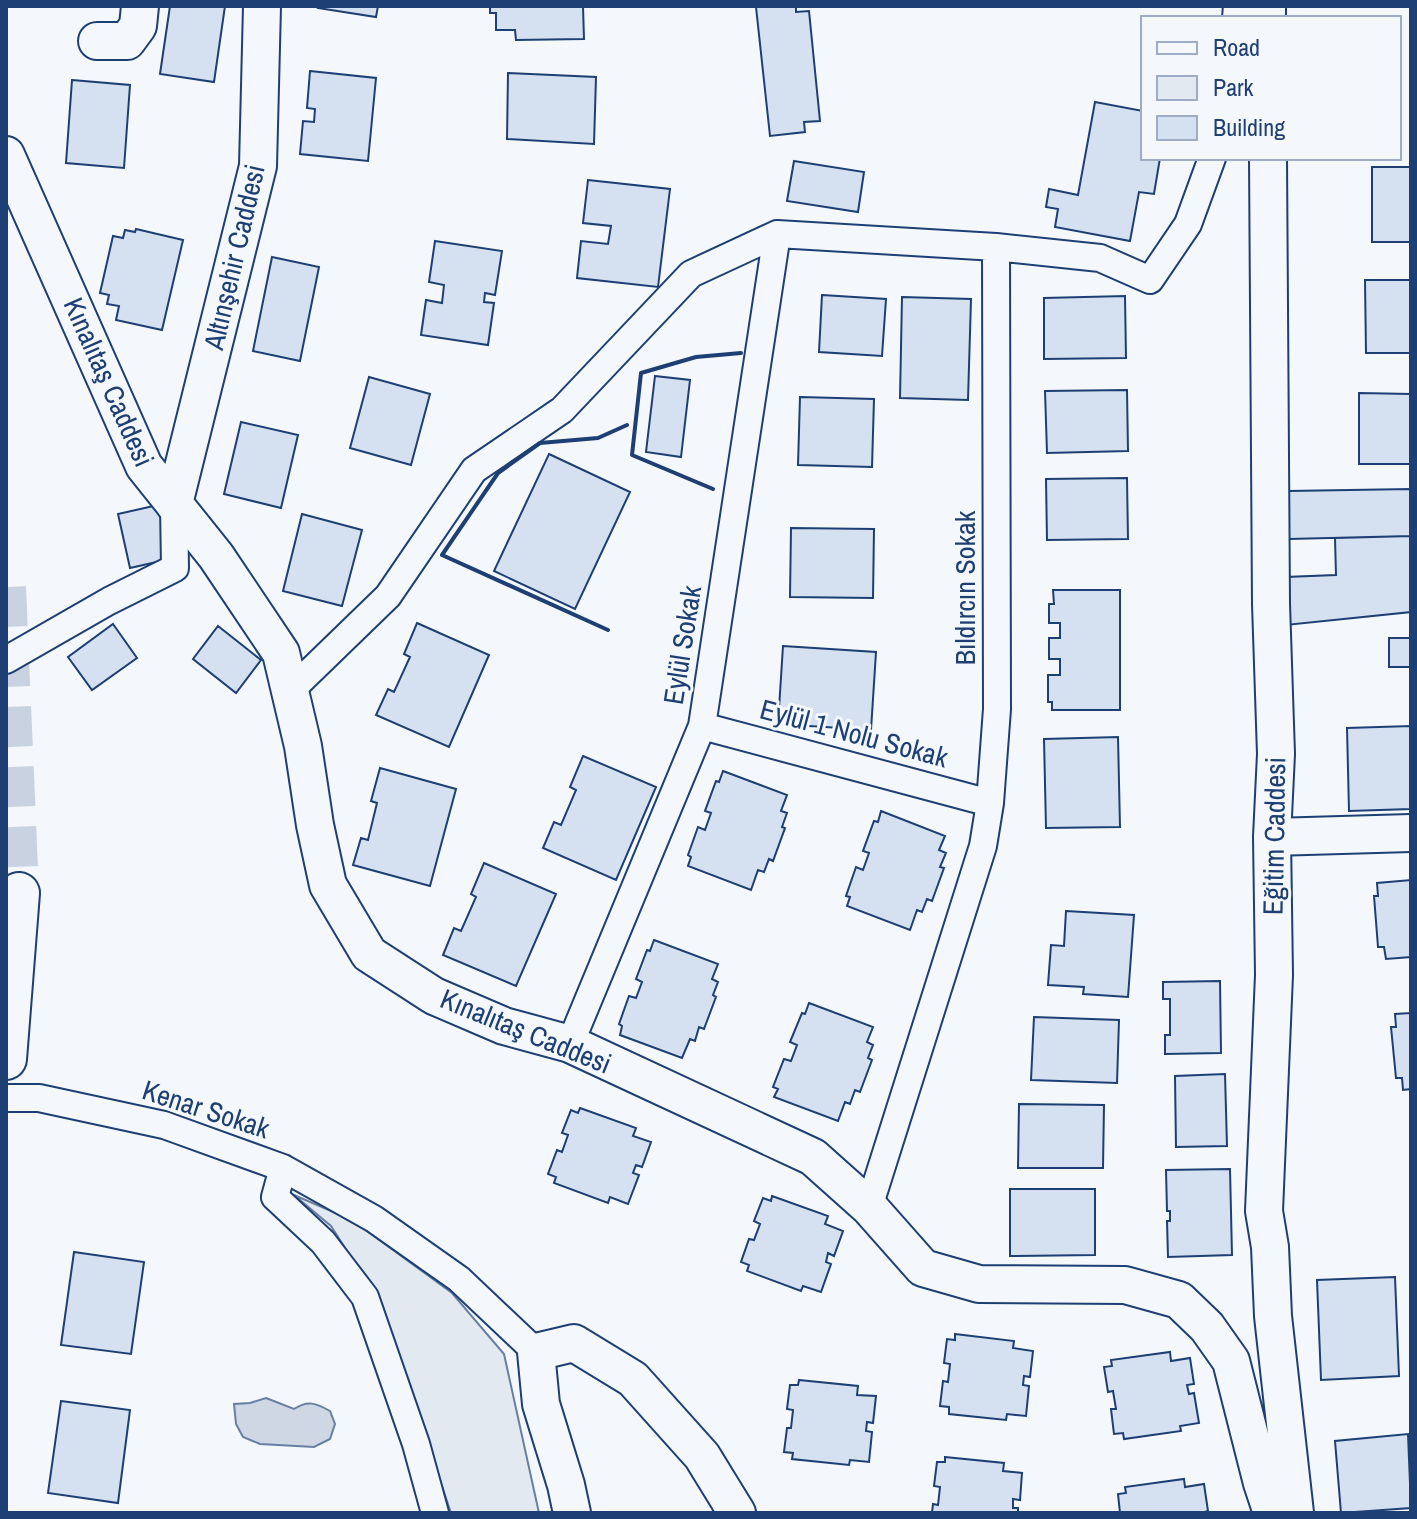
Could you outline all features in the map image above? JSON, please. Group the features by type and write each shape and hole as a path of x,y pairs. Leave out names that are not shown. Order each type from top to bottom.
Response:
{"main road":[{"path":"6,1059 19,893"}],"street":[{"path":"97,41 127,41 138,26 140,6"},
{"name":"Altınşehir Caddesi","path":"174,504 258,166 262,6"},
{"name":"Kınalıtaş Caddesi","path":"6,155 144,466 216,556 281,653 303,746 328,885 369,954 434,996 504,1026 570,1044 813,1157 869,1207 923,1268 979,1284 1125,1285 1179,1300 1207,1327 1231,1361 1272,1513"},
{"path":"290,691 388,596 474,470 562,410 691,274 777,234 996,247 1100,258 1150,280 1188,224 1211,160"},
{"name":"Eğitim Caddesi","path":"1268,160 1271,604 1276,754 1272,837 1274,975 1264,1211 1295,1513"},
{"name":"Eylül Sokak","path":"570,1044 702,726 777,234"},
{"name":"Bıldırcın Sokak","path":"869,1207 983,846 990,803 997,709 996,247"},
{"path":"6,660 109,601 175,568 174,504"},
{"name":"Eylül 1 Nolu Sokak","path":"702,726 990,803"},
{"path":"1272,837 1411,833"},
{"name":"Kenar Sokak","path":"6,1098 39,1098 164,1125 283,1168 275,1197 323,1242 365,1297 416,1444 435,1513"},
{"path":"283,1168 374,1219 459,1279 536,1352 541,1404 572,1513"},
{"path":"536,1352 574,1343 633,1379 702,1456 737,1513"}],"green space":[{"path":"294,1195 352,1220 452,1293 504,1354 539,1513 451,1513 381,1304 331,1226"}],"shaded area":[{"path":"266,1398 294,1409 312,1404 330,1411 335,1424 330,1439 314,1447 260,1444 243,1437 236,1424 234,1404"}],"building":[{"path":"170,6 225,6 214,82 160,74"},
{"path":"319,6 378,6 376,17"},
{"path":"490,6 583,6 584,39 516,40 515,30 496,30 496,13 490,13"},
{"path":"796,6 796,12 809,11 820,121 804,122 805,132 770,136 756,7"},
{"path":"310,71 376,78 368,161 300,154 303,121 314,122 315,109 307,108"},
{"path":"508,73 596,77 594,144 507,139"},
{"path":"72,80 130,85 124,168 66,163"},
{"path":"1095,102 1141,111 1141,160 1160,160 1154,194 1139,192 1130,241 1055,227 1058,209 1046,207 1049,189 1078,195"},
{"path":"794,161 864,172 858,212 787,201"},
{"path":"1372,167 1411,167 1411,242 1372,242"},
{"path":"588,180 670,189 658,287 577,278 581,241 608,244 611,226 583,223"},
{"path":"136,229 183,240 162,330 116,320 119,306 107,304 109,295 100,293 113,236 123,238 125,230 135,232"},
{"path":"435,241 502,251 495,295 485,293 484,302 494,303 488,345 421,335 426,300 442,303 444,285 429,282"},
{"path":"272,257 319,267 300,361 253,351"},
{"path":"1365,280 1411,280 1411,353 1366,353"},
{"path":"822,295 886,299 882,356 819,352"},
{"path":"1125,296 1126,358 1044,359 1044,298"},
{"path":"902,297 971,299 968,400 900,398"},
{"path":"655,376 690,380 681,457 646,452"},
{"path":"369,377 430,394 411,465 350,448"},
{"path":"1127,390 1128,451 1047,453 1045,391"},
{"path":"1359,393 1411,394 1411,464 1359,464"},
{"path":"800,397 874,399 872,467 798,465"},
{"path":"241,422 298,435 281,508 224,494"},
{"path":"549,454 630,492 575,609 494,571"},
{"path":"1127,478 1128,539 1047,540 1046,479"},
{"path":"1411,489 1411,536 1289,539 1288,491"},
{"path":"158,505 170,559 130,568 118,514"},
{"path":"302,514 362,530 342,606 283,591"},
{"path":"791,528 874,529 873,598 790,597"},
{"path":"1411,536 1411,612 1286,625 1285,577 1336,575 1335,538"},
{"path":"1053,590 1120,590 1120,710 1052,710 1052,702 1048,702 1048,675 1060,675 1060,659 1049,659 1049,638 1060,638 1060,623 1049,623 1049,604 1054,604"},
{"path":"417,623 489,655 449,747 376,715 388,689 394,692 410,657 404,654"},
{"path":"113,624 137,658 92,690 68,657"},
{"path":"218,626 261,660 236,693 193,659"},
{"path":"1389,638 1411,638 1411,667 1389,667"},
{"path":"783,646 876,652 871,730 778,724"},
{"path":"1411,726 1411,809 1349,811 1347,728"},
{"path":"1118,737 1120,827 1046,828 1044,739"},
{"path":"583,756 656,787 616,880 543,848 554,822 561,825 576,790 570,787"},
{"path":"380,768 456,789 430,886 353,865 361,838 368,840 377,803 371,801"},
{"path":"723,771 787,795 781,811 787,813 782,827 785,828 773,861 769,859 764,872 758,870 751,890 688,866 691,857 688,855 698,827 705,830 711,813 705,811"},
{"path":"881,811 945,836 939,850 946,853 940,867 944,868 932,901 927,899 922,912 917,910 910,930 847,906 850,897 846,896 856,867 863,870 869,853 863,851"},
{"path":"484,863 556,894 516,986 443,955 454,928 461,931 476,897 471,894"},
{"path":"1411,880 1411,957 1386,959 1384,947 1378,947 1374,896 1378,896 1377,883"},
{"path":"1066,911 1134,915 1128,997 1083,994 1084,987 1048,985 1051,945 1064,946"},
{"path":"654,940 718,964 712,979 718,982 713,995 716,997 704,1029 699,1027 695,1041 690,1039 682,1058 620,1035 622,1026 619,1024 629,996 636,998 642,982 636,979"},
{"path":"1220,981 1221,1053 1165,1054 1165,1035 1170,1035 1170,999 1163,999 1163,982"},
{"path":"809,1003 873,1027 867,1042 873,1045 868,1058 872,1060 860,1092 855,1090 850,1104 845,1102 838,1121 774,1097 778,1089 773,1087 784,1059 791,1061 797,1045 790,1042"},
{"path":"1411,1013 1411,1089 1403,1090 1402,1078 1396,1078 1391,1027 1396,1027 1395,1014"},
{"path":"1034,1017 1119,1020 1117,1083 1031,1080"},
{"path":"1225,1074 1227,1146 1176,1147 1175,1076"},
{"path":"1019,1104 1104,1105 1103,1168 1018,1168"},
{"path":"580,1108 636,1128 633,1136 651,1142 642,1167 636,1165 633,1173 639,1175 628,1204 610,1197 608,1203 554,1183 556,1177 548,1174 557,1150 562,1152 568,1135 562,1133 571,1110 578,1113"},
{"path":"1230,1169 1232,1255 1168,1257 1167,1221 1170,1221 1170,1211 1167,1211 1166,1170"},
{"path":"1010,1189 1095,1189 1095,1255 1010,1256"},
{"path":"772,1196 828,1216 825,1224 843,1231 834,1256 828,1253 826,1262 831,1264 821,1292 803,1286 801,1291 747,1271 749,1265 741,1262 749,1239 754,1240 760,1224 754,1221 763,1198 771,1201"},
{"path":"74,1252 144,1262 131,1354 61,1345"},
{"path":"1395,1277 1399,1376 1321,1380 1317,1280"},
{"path":"955,1334 1014,1341 1013,1348 1033,1351 1030,1377 1024,1376 1023,1385 1029,1386 1026,1416 1007,1414 1006,1420 949,1414 949,1407 940,1406 943,1381 948,1382 950,1364 944,1363 947,1339 955,1340"},
{"path":"1170,1352 1171,1361 1190,1358 1194,1384 1187,1385 1189,1394 1194,1393 1199,1423 1180,1426 1181,1431 1124,1439 1123,1433 1114,1434 1111,1409 1116,1409 1113,1391 1108,1392 1104,1367 1112,1366 1111,1360"},
{"path":"799,1380 858,1386 857,1395 876,1396 873,1423 867,1422 866,1431 872,1432 869,1462 850,1460 849,1465 792,1459 793,1453 784,1452 793,1410 787,1409 790,1385 798,1385"},
{"path":"61,1401 130,1410 118,1503 48,1493"},
{"path":"1408,1434 1411,1508 1341,1513 1335,1441"},
{"path":"945,1457 1004,1463 1003,1471 1022,1473 1020,1500 1013,1499 1013,1508 1018,1508 1018,1513 932,1513 933,1504 938,1505 940,1487 934,1486 937,1462 945,1462"},
{"path":"1184,1479 1185,1487 1204,1484 1208,1511 1120,1513 1118,1494 1126,1493 1125,1487"}],"tunnel":[{"path":"6,587 19,893"}],"wall":[{"path":"713,489 632,455 641,373 696,357 741,353"},
{"path":"608,630 442,555 498,473 540,443 598,438 627,425"}]}
